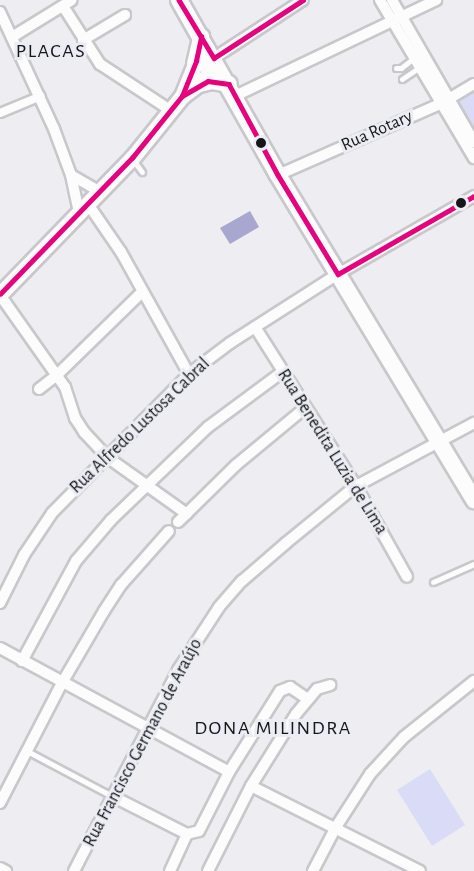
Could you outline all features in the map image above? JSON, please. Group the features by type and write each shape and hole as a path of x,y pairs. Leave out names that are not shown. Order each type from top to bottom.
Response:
{"main road":[{"path":"186,3 201,37 278,175 474,500"},
{"path":"182,96 195,64 201,37"},
{"path":"195,64 214,58"},
{"path":"2,289 132,158 182,96 200,84 210,72 214,58"},
{"path":"200,84 212,81 232,90"}],"street":[{"path":"214,58 303,0"},
{"path":"380,0 397,19 446,101 474,158"},
{"path":"392,0 397,19 417,63 474,142"},
{"path":"232,90 436,0"},
{"path":"12,37 68,3 83,40 110,73 170,110"},
{"path":"0,12 41,96 84,208 122,252 189,374"},
{"path":"83,40 126,15"},
{"name":"Rua Rotary","path":"278,175 446,101 474,84"},
{"path":"0,113 41,96"},
{"path":"71,175 100,192"},
{"name":"Rua Alfredo Lustosa Cabral","path":"0,603 39,531 107,457 189,374 255,327 338,274 474,196"},
{"path":"2,289 65,387 75,418 107,457 187,514"},
{"path":"39,389 57,375 142,291"},
{"name":"Rua Benedita Luzia de Lima","path":"255,327 304,408 356,486 407,578"},
{"path":"22,661 76,561 111,520 208,427 282,372"},
{"path":"178,522 236,465 304,408"},
{"name":"Rua Francisco Germano de Araújo","path":"74,871 112,795 149,730 178,670 219,607 251,574 356,486 474,423"},
{"path":"0,803 62,683 121,585 169,531"},
{"path":"0,648 229,772"},
{"path":"313,871 336,827 370,774 404,737 474,681"},
{"path":"207,871 251,786 308,699 317,689 330,685"},
{"path":"112,795 187,834 199,831 229,772 280,691 290,687 308,699"},
{"path":"251,786 420,871"},
{"path":"170,871 187,834"},
{"path":"0,868 6,871"}],"lane":[{"path":"396,68 417,63"},
{"path":"402,79 417,63"},
{"path":"132,158 142,172"},
{"path":"433,582 474,564"},
{"path":"27,751 112,795"}],"shaded area":[{"path":"474,90 474,127 458,100"},
{"path":"250,211 259,227 230,244 220,228"},
{"path":"430,769 465,825 432,846 397,790"}],"transit line":[{"path":"179,0 214,58 303,0"},
{"path":"0,294 132,158 182,96 196,61 201,37"},
{"path":"182,96 208,81 229,84 278,175 338,274 474,196"}],"district":[{"name":"PLACAS","path":"51,51"},
{"name":"DONA MILINDRA","path":"273,728"}]}
